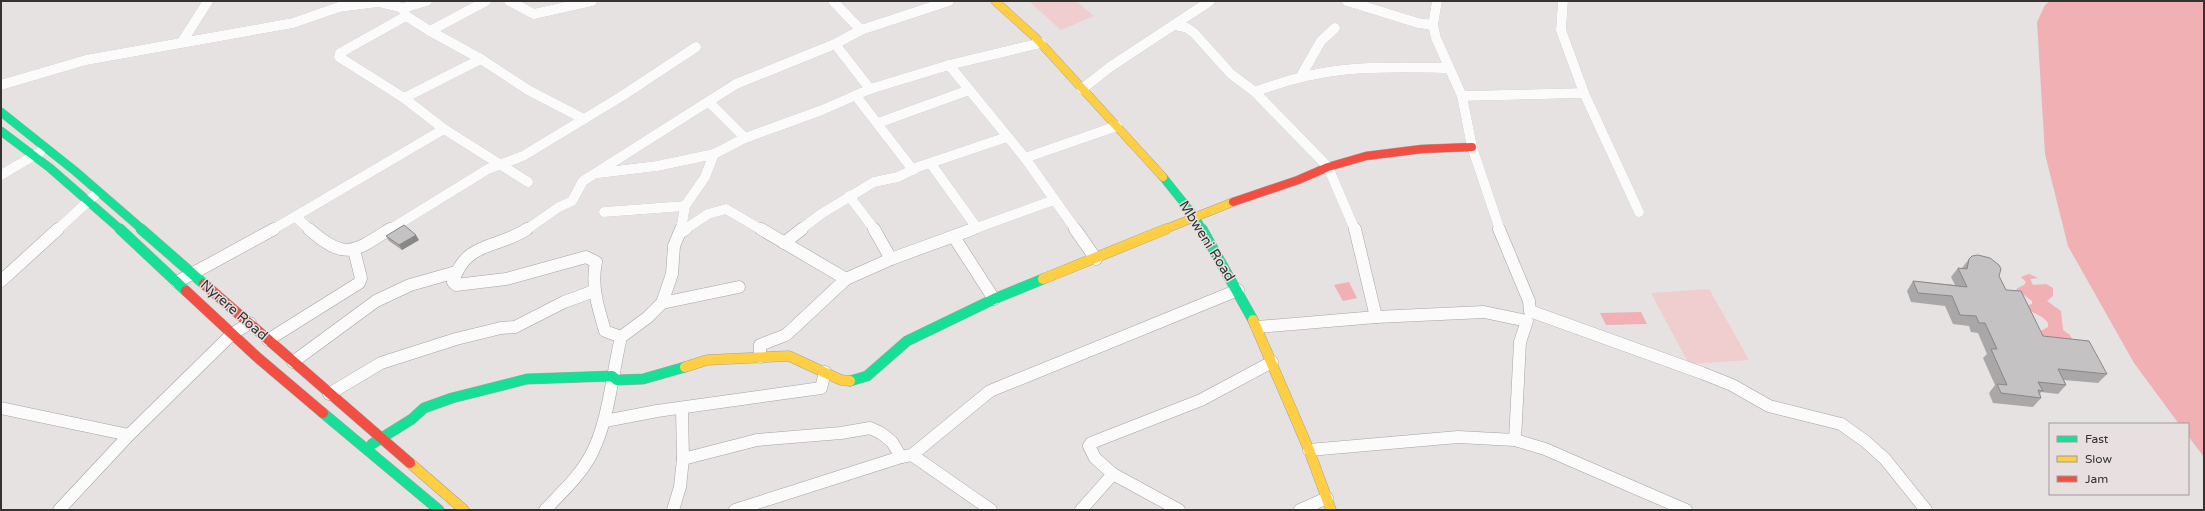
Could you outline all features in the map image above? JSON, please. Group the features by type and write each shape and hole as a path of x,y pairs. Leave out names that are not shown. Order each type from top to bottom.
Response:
{"street":[{"path":"182,42 208,1"},
{"path":"426,1 404,12 340,53 339,57 404,98 444,129 528,182"},
{"path":"430,31 486,1"},
{"path":"509,1 534,14 540,14 592,1"},
{"path":"833,1 861,30"},
{"path":"621,337 605,331 594,291 593,276 596,262 586,257 533,271 518,277 473,285 456,285 453,282 456,272 473,251 520,234 559,207 568,204 572,201 583,181 598,173 736,84 835,44 861,30 949,1"},
{"name":"Mbweni Road","path":"995,1 1041,44 1150,161 1195,217 1238,290 1257,327 1309,450 1329,504"},
{"path":"1082,89 1110,67 1210,1"},
{"path":"1347,1 1433,25"},
{"path":"1437,1 1433,25 1449,68 1462,96 1472,147 1496,221 1529,301 1528,316 1520,342 1515,440"},
{"path":"1563,1 1561,30 1584,93 1639,212"},
{"path":"1,85 86,60 274,27 339,7 378,2 404,12 430,31 481,59 528,90 584,119"},
{"path":"1175,25 1187,28 1194,33 1230,74 1255,92 1328,167 1354,227 1376,317"},
{"path":"1302,76 1321,41 1335,28"},
{"path":"835,44 841,54 870,88"},
{"path":"598,173 626,171 687,161 714,154 745,138 856,96 870,88 949,65 1041,44"},
{"path":"296,217 335,249 354,250 488,169 523,156 696,48"},
{"path":"404,98 481,59"},
{"path":"949,65 1025,158 1096,259"},
{"path":"1255,92 1302,76 1364,67 1449,68"},
{"path":"878,123 969,90"},
{"path":"1462,96 1584,93"},
{"path":"856,96 913,170"},
{"path":"709,102 745,138"},
{"name":"Nyrere Road","path":"1,112 48,147 329,394 464,510"},
{"path":"1025,158 1117,126"},
{"path":"177,282 296,217 444,129"},
{"name":"Nyrere Road","path":"1,131 36,154 232,334 439,510"},
{"path":"784,243 849,196 874,182 898,177 918,167 931,164 1007,137"},
{"path":"1,175 48,147"},
{"path":"366,448 412,419 424,408 452,398 527,379 612,376 617,380 643,379 707,360 789,356 841,380 855,381 867,376 907,342 994,299 1096,259 1195,217 1328,167 1366,156 1422,149 1472,147"},
{"path":"544,510 576,477 592,454 605,421 612,376 621,337 648,317 662,303 672,274 674,246 681,232 685,206 705,177 714,154"},
{"path":"931,164 977,228"},
{"path":"1,281 87,200 100,192"},
{"path":"849,196 872,225 891,259"},
{"path":"760,358 760,345 786,335 846,279 891,259 1054,200"},
{"path":"604,212 685,206"},
{"path":"681,232 710,212 719,208 726,209 846,279"},
{"path":"954,237 994,299"},
{"path":"268,340 359,283 361,278 354,250"},
{"path":"293,362 376,301 410,285 456,272"},
{"path":"662,303 739,287"},
{"path":"735,510 906,456 990,391 1238,290"},
{"path":"329,394 381,363 456,339 522,324 539,317 563,302 594,291"},
{"path":"1257,327 1376,317 1484,312 1528,316 1658,357 1728,383 1768,405 1787,412 1838,423 1886,458 1904,478 1926,510"},
{"path":"59,510 129,435 232,334 250,323"},
{"path":"1179,510 1113,474 1095,458 1089,446 1091,443 1201,400 1235,384 1272,362"},
{"path":"605,421 657,411 682,409 821,388 825,372"},
{"path":"1,408 129,435"},
{"path":"673,510 680,487 683,459 680,445 683,421 682,409"},
{"path":"683,459 757,440 841,433 870,428 881,433 906,456 991,510"},
{"path":"1309,450 1396,441 1458,437 1515,440 1545,449 1613,477 1686,510"},
{"path":"1081,510 1113,474"},
{"path":"1300,510 1329,504"}],"shaded area":[{"path":"1029,1 1076,1 1094,16 1061,30"},
{"path":"2050,1 2204,1 2204,457 2189,437 2189,423 2178,423 2134,363 2068,246 2045,154 2037,22 2045,5"},
{"path":"2029,274 2038,278 2030,279 2033,285 2046,284 2053,288 2053,296 2047,301 2061,311 2063,330 2070,335 2073,341 2050,340 2042,335 2041,331 2048,327 2048,323 2046,320 2025,306 2032,304 2032,301 2016,289 2024,285 2026,282 2021,277"},
{"path":"1349,282 1357,298 1343,301 1334,285"},
{"path":"1709,289 1749,360 1689,364 1651,293"},
{"path":"1641,312 1647,324 1606,325 1600,313"}],"building":[{"path":"404,225 416,235 399,245 386,236"},
{"path":"1978,255 1990,258 1999,265 2001,269 1999,276 2006,290 2021,291 2043,336 2089,341 2107,374 2058,369 2066,385 2038,382 2043,391 2038,390 2041,398 2001,393 1997,384 2007,385 1991,349 1997,349 1985,323 1979,323 1976,316 1960,315 1952,296 1918,293 1913,281 1967,287 1958,268 1967,269 1969,259 1972,256"}],"traffic: fast":[{"path":"1,112 75,171 204,284"},
{"path":"1,131 50,168 119,228 186,291"},
{"path":"1163,177 1195,217 1253,320"},
{"path":"850,381 855,381 867,376 907,341 994,299 1043,279"},
{"path":"372,444 412,419 424,408 452,398 527,379 612,376 617,380 643,379 685,367"},
{"path":"323,413 439,510"}],"traffic: slow":[{"path":"995,1 1036,38 1163,177"},
{"path":"1043,279 1233,202"},
{"path":"1253,320 1309,450 1331,510"},
{"path":"685,367 707,360 789,356 841,380 850,381"},
{"path":"410,463 464,510"}],"traffic: jam":[{"path":"1233,202 1298,180 1328,167 1366,156 1422,149 1472,147"},
{"path":"204,284 410,463"},
{"path":"186,291 257,357 323,413"}]}
